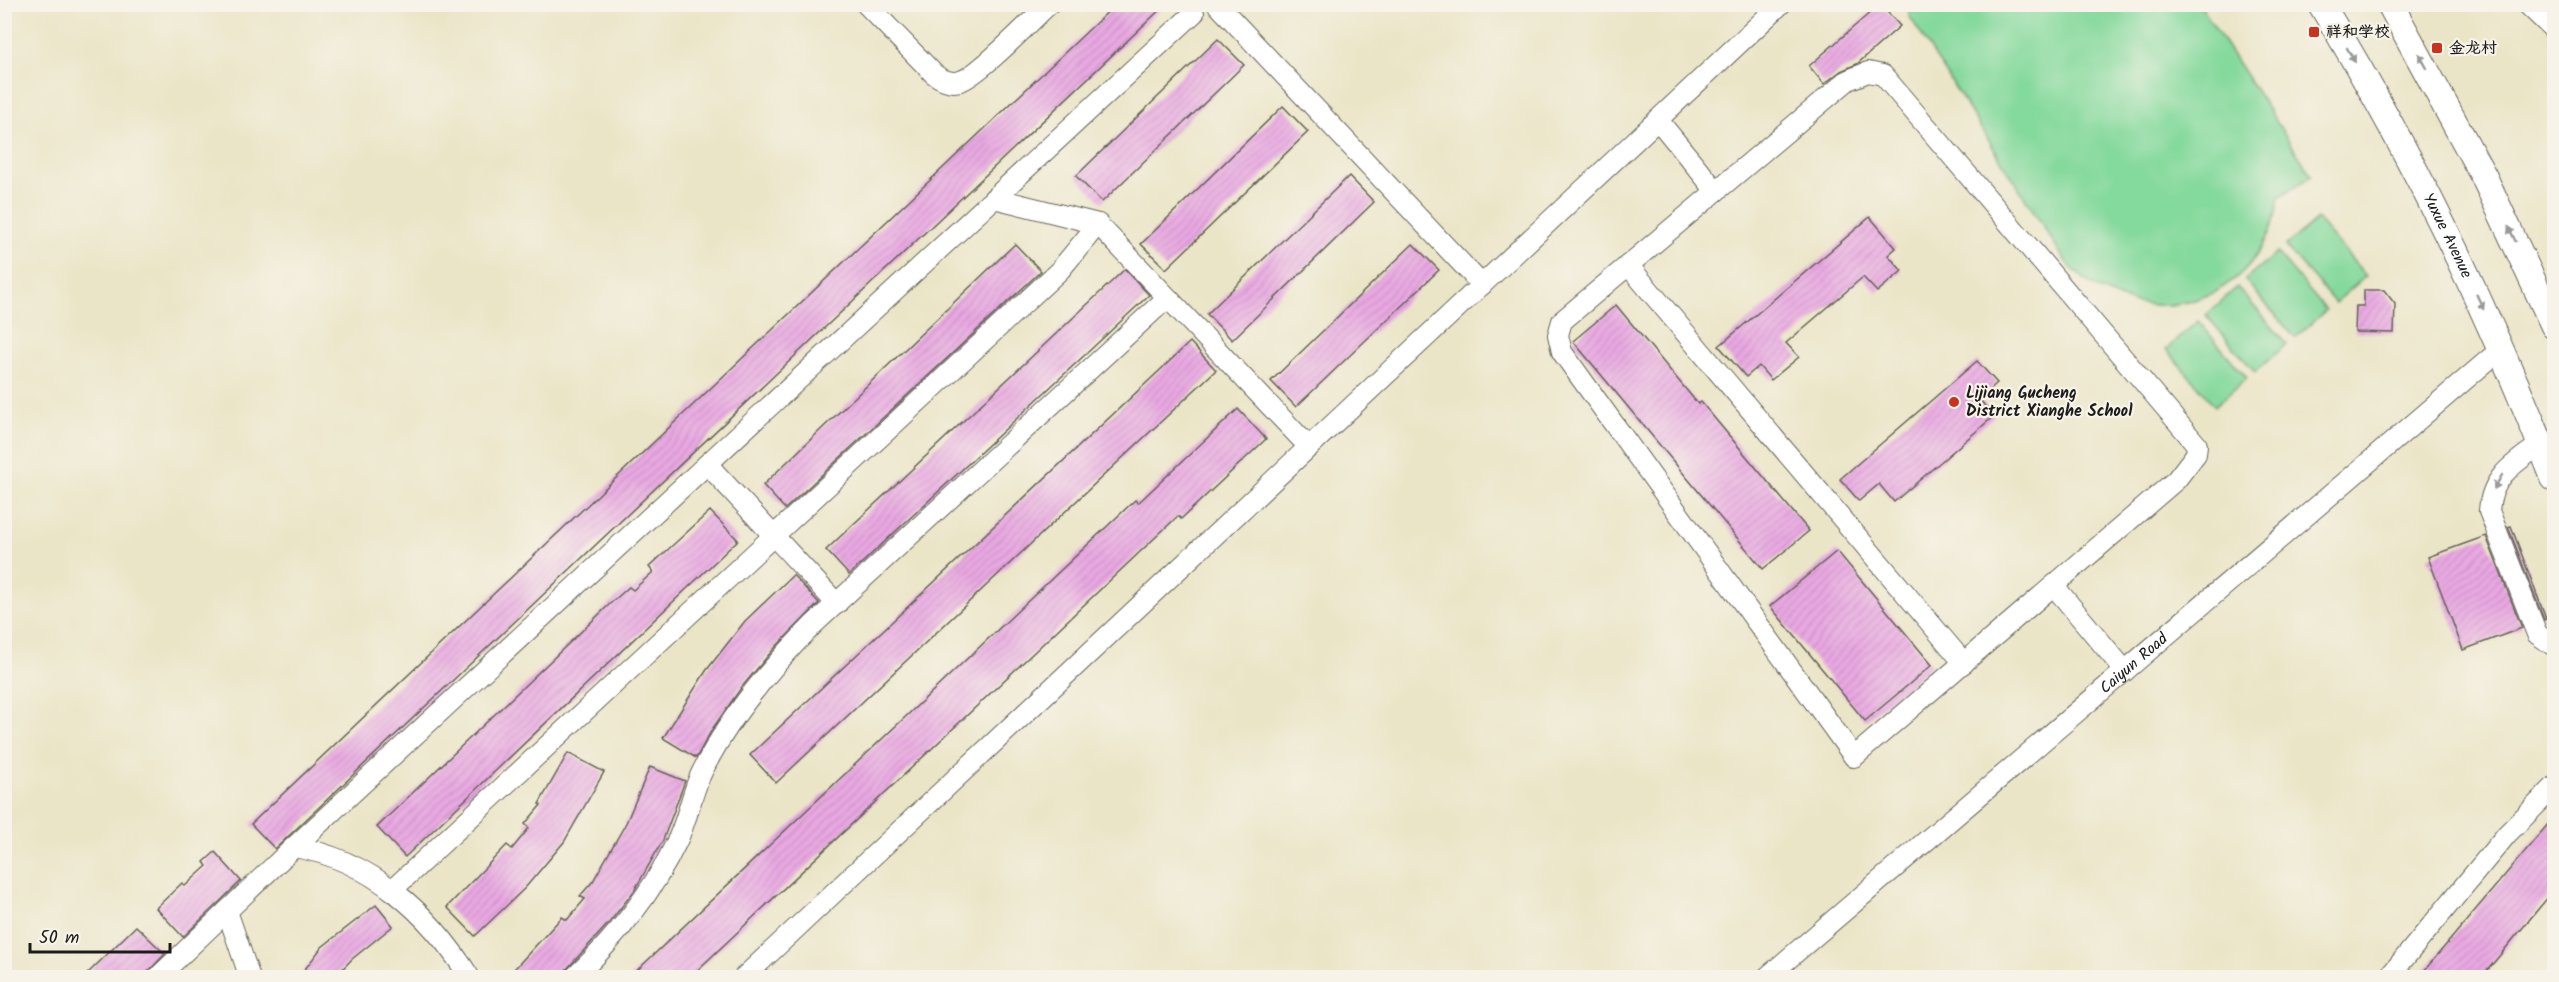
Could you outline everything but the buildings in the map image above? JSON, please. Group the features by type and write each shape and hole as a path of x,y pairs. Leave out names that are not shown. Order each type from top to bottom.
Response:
{"main road":[{"name":"Yuxue Avenue","path":"2321,4 2370,88 2432,203 2501,349 2554,478"},
{"path":"2390,4 2484,177 2554,326"}],"street":[{"path":"866,4 934,74 948,82 956,82 973,74 1049,4"},
{"path":"1217,4 1482,285"},
{"path":"743,978 1781,4"},
{"path":"2527,4 2554,30"},
{"path":"157,978 294,848 1194,13"},
{"path":"1868,72 1883,75 2196,445 2196,454 2176,480 1854,758 1562,352 1558,335 1562,321 1716,191 1854,76 1868,72"},
{"path":"1658,120 1716,191"},
{"path":"994,198 1098,224 1309,447"},
{"path":"392,890 1060,270 1098,224"},
{"path":"1629,265 1964,663"},
{"path":"574,978 614,937 649,892 678,839 699,778 733,720 792,646 1167,298"},
{"name":"Caiyun Road","path":"1766,978 2501,349"},
{"path":"2541,444 2502,474 2492,492 2489,511 2537,634 2554,646"},
{"path":"707,464 837,604"},
{"path":"2054,586 2125,671"},
{"path":"2388,978 2508,834 2554,787"},
{"path":"294,848 314,850 347,861 374,876 425,919 443,939 470,978"},
{"path":"227,911 250,978"}],"green space":[{"path":"1907,5 2200,5 2312,176 2279,197 2269,234 2250,264 2224,286 2194,300 2162,305 2128,301 2095,287 2066,262 1910,17"},
{"path":"2317,219 2366,276 2335,303 2285,246"},
{"path":"2277,253 2326,310 2295,338 2245,280"},
{"path":"2237,287 2287,344 2255,372 2206,315"},
{"path":"2198,321 2247,378 2215,406 2166,349"}],"place":[{"name":"祥和学校","path":"2314,32"},
{"name":"金龙村","path":"2437,48"},
{"name":"Lijiang Gucheng District Xianghe School","path":"1954,402"}]}
